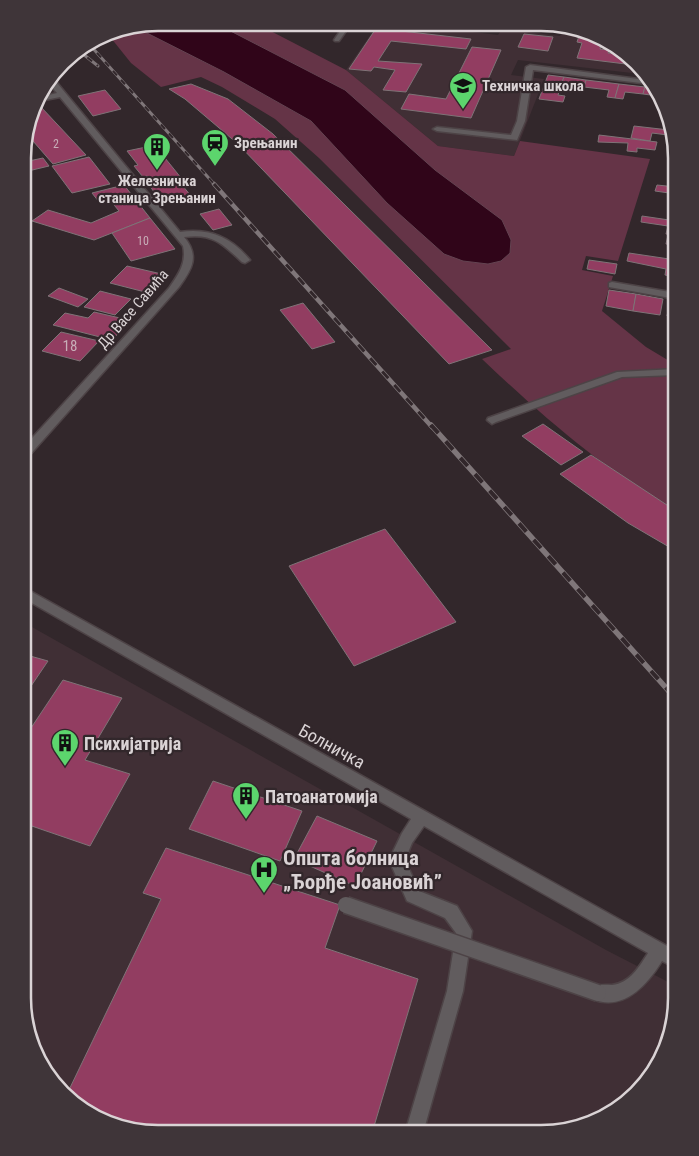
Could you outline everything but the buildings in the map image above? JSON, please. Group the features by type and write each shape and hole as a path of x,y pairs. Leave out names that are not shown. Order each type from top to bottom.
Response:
{"street":[{"path":"337,40 343,32"},
{"path":"436,129 514,138 521,121 530,67 641,81"},
{"name":"Др Васе Савића","path":"31,446 176,285 185,270 189,255 186,246 178,235 55,86"},
{"path":"47,98 62,94"},
{"path":"178,235 196,232 210,233 223,239 245,260"},
{"path":"612,285 668,295"},
{"path":"492,420 622,374 668,372"},
{"name":"Болничка","path":"31,597 667,955"},
{"path":"416,1125 455,991 464,931 451,912 412,896 398,860 407,838 421,818"},
{"path":"346,905 598,994 611,995 633,986 645,973 659,951"}],"shaded area":[{"name":"Техничка школа","path":"373,31 466,31 498,35 501,31 519,31 560,36 561,33 589,41 604,48 618,58 634,73 518,60 511,75 544,79 514,156 438,146 346,70"},
{"path":"150,32 272,32 346,70 438,146 514,156 520,141 650,159 618,261 586,256 582,270 613,276 602,311 646,347 668,360 668,506 624,478 574,441 482,359 511,349 319,158 275,119 222,87 201,77 161,87 131,63 113,40"},
{"path":"232,32 345,90 435,170 502,220 511,240 510,253 501,261 488,264 463,261 444,254 387,203 311,121 224,72 146,33"},
{"name":"Општа болница „Ђорђе Јоановић”","path":"31,627 606,950 667,981 667,1014 658,1046 651,1061 641,1075 618,1098 604,1108 573,1120 540,1125 159,1125 142,1124 126,1120 95,1108 69,1087 48,1061 38,1038 32,1014"}],"railway":[{"path":"94,49 215,185"},
{"path":"85,55 98,66"},
{"path":"214,184 432,427"},
{"path":"431,425 667,689"}],"place":[{"name":"Техничка школа","path":"463,110"},
{"name":"Зрењанин","path":"215,167"},
{"name":"Железничка станица Зрењанин","path":"157,171"},
{"name":"Психијатрија","path":"65,767"},
{"name":"Патоанатомија","path":"246,820"},
{"name":"Општа болница „Ђорђе Јоановић”","path":"264,894"}]}
